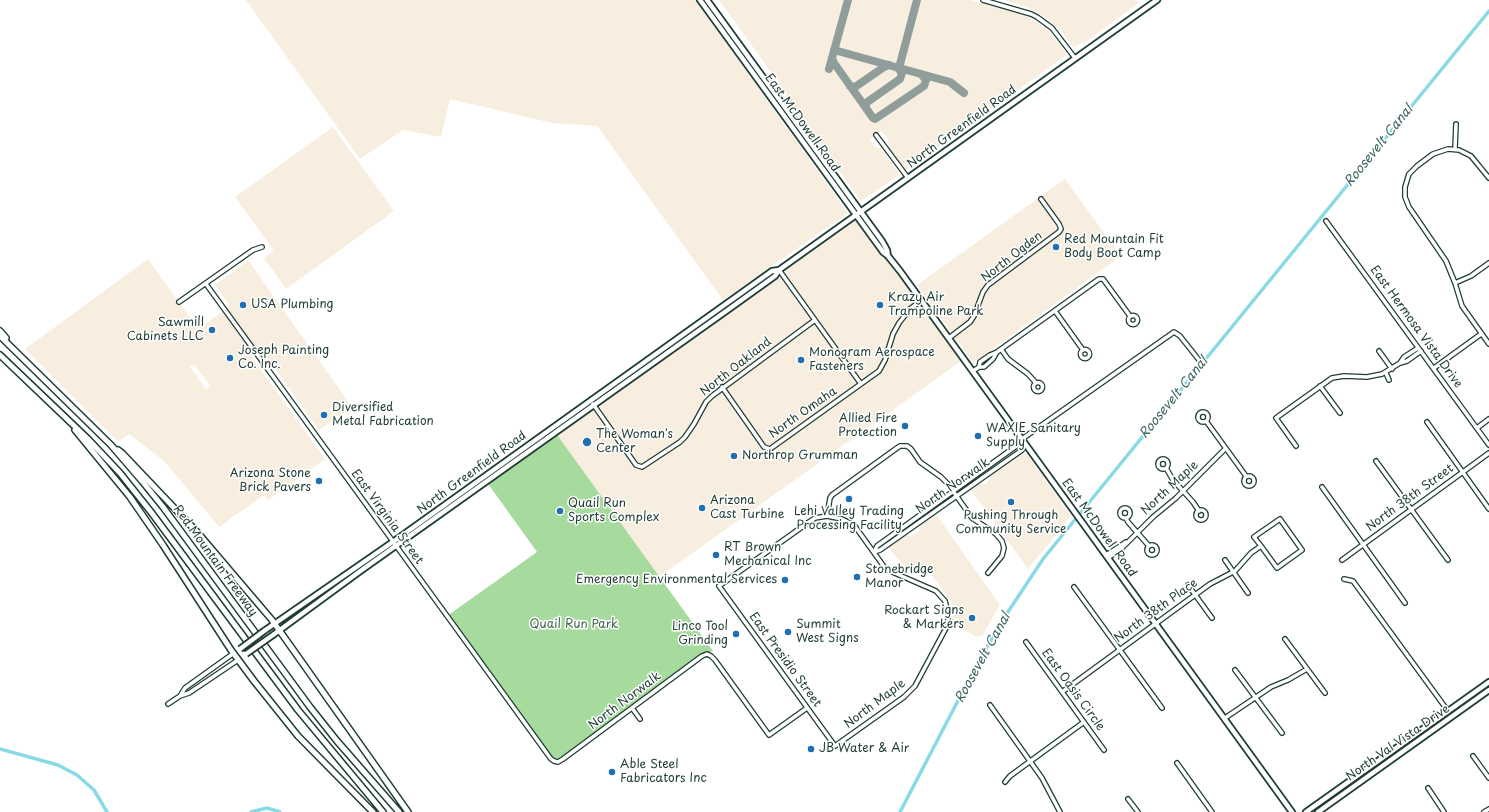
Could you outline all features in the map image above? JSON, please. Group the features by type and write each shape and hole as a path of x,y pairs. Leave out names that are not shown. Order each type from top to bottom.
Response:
{"highway":[{"path":"0,331 22,357"},
{"name":"Red Mountain Freeway","path":"0,336 110,446 163,507 310,707 337,741 399,812"},
{"name":"Red Mountain Freeway","path":"0,355 69,421 120,473 160,524 298,710 383,812"},
{"path":"69,421 81,439 114,476 139,510 238,660 254,681 290,727 373,812"},
{"path":"110,446 122,453 198,533 280,630 408,812"}],"main road":[{"name":"East McDowell Road","path":"700,0 775,98"},
{"name":"East McDowell Road","path":"707,0 775,98 859,214 883,252 888,256 922,300 1292,812"},
{"name":"North Greenfield Road","path":"234,653 393,542 772,272 779,270 859,214 1156,0"},
{"name":"North Greenfield Road","path":"238,660 775,276 779,270"},
{"path":"665,354 667,350 686,333"},
{"name":"North Val Vista Drive","path":"1306,812 1489,682"},
{"path":"1482,688 1487,691"},
{"name":"North Val Vista Drive","path":"1318,812 1487,691"},
{"path":"1448,711 1452,717"},
{"path":"1440,717 1444,722"},
{"path":"1391,752 1395,757"},
{"path":"1357,776 1361,782"}],"street":[{"path":"983,0 1037,17 1052,28 1075,58"},
{"path":"1455,149 1456,124"},
{"path":"876,135 908,178"},
{"path":"1489,178 1471,156 1455,149 1438,151 1417,166 1409,174 1405,186 1405,193 1409,207 1443,255 1450,267 1456,283 1462,306 1489,344"},
{"name":"North Ogden","path":"949,338 970,322 974,316 983,292 988,285 1056,236 1061,229 1041,199"},
{"name":"East Hermosa Vista Drive","path":"1326,221 1489,445"},
{"path":"179,302 253,250 262,247"},
{"path":"1456,283 1471,276 1489,263"},
{"path":"779,270 861,384"},
{"path":"973,371 979,367 984,368 997,352 1099,279 1103,279 1130,316"},
{"name":"East Virginia Street","path":"206,284 554,761"},
{"name":"North Omaha","path":"722,387 766,448 770,449 881,368 893,334 899,323 910,309 922,300"},
{"path":"1055,310 1083,350"},
{"name":"North Oakland","path":"594,405 636,465 642,467 680,442 694,424 706,402 722,387 815,320"},
{"path":"1022,439 1174,332 1180,336 1199,360"},
{"path":"1434,368 1481,334"},
{"path":"1296,446 1276,418 1327,381 1339,377 1367,377 1386,373 1400,363 1404,357 1418,348"},
{"path":"1001,349 1008,359 1028,374 1036,383"},
{"path":"1379,351 1392,369"},
{"path":"1400,363 1407,361 1422,351"},
{"path":"979,367 980,362 990,354 997,352"},
{"path":"1386,373 1389,380"},
{"path":"1320,386 1340,413"},
{"path":"591,400 594,405"},
{"path":"1476,428 1489,419"},
{"path":"1206,421 1246,476"},
{"path":"1427,422 1489,509"},
{"name":"North Norwalk","path":"874,552 880,550 912,528 1019,444 1025,444"},
{"path":"874,552 854,525 842,519 827,516 830,498 832,495 900,446 909,447 920,462 941,477 972,518 996,534 1002,542 1004,548 1002,556 988,574"},
{"name":"North Maple","path":"1107,556 1123,546 1183,491 1225,448"},
{"name":"North 38th Street","path":"1342,560 1489,453"},
{"path":"1376,461 1448,560"},
{"path":"1166,468 1173,480 1199,511"},
{"path":"1322,487 1405,603"},
{"name":"North Norwalk","path":"874,552 877,546 955,494"},
{"name":"East Presidio Street","path":"827,516 815,518 719,586 834,746"},
{"path":"1126,518 1149,546"},
{"path":"1280,519 1302,550 1277,568 1261,546 1254,537 1280,519"},
{"path":"908,524 912,528"},
{"name":"North 38th Place","path":"1062,692 1210,584 1234,572 1251,553 1261,546"},
{"name":"North Maple","path":"834,746 904,697 915,686 946,628 948,618 947,607 945,601 936,591 885,568 874,552"},
{"path":"1225,560 1248,593"},
{"name":"North Val Vista Drive","path":"1344,579 1353,581 1448,711"},
{"path":"1188,585 1212,618"},
{"path":"1074,587 1162,708"},
{"path":"1285,639 1325,694"},
{"name":"East Oasis Circle","path":"1026,642 1104,750"},
{"name":"North Greenfield Road","path":"180,696 185,688 234,653"},
{"name":"North Norwalk","path":"554,761 558,762 563,759 702,656 707,654 715,660 770,735 807,708"},
{"name":"North Greenfield Road","path":"168,704 180,696 189,693 238,660"},
{"path":"1225,718 1271,687 1288,680 1307,669"},
{"path":"1235,670 1282,733"},
{"path":"990,705 1048,786 1060,812"},
{"path":"632,708 640,719"},
{"path":"1005,782 1010,776 1084,722"},
{"path":"1473,756 1489,778"},
{"path":"1177,763 1212,812"},
{"path":"1428,788 1444,812"},
{"path":"1128,798 1138,812"},
{"path":"1484,812 1489,809"}],"shaded area":[{"path":"246,0 695,0 848,213 723,300 597,126 552,123 450,99 441,137 403,130 360,159"},
{"path":"719,0 969,0 1018,13 1034,20 1050,32 1066,53 1063,56 1064,57 906,170 887,145 888,139 881,131 870,139 877,148 881,149 899,175 861,201 785,96 787,94"},
{"path":"1004,0 1134,0 1140,2 1083,44 1082,42 1074,48 1062,32 1046,17 1027,7"},
{"path":"333,127 394,211 286,289 264,258 272,252 273,249 235,197"},
{"path":"1065,179 1121,256 973,363 917,285"},
{"path":"856,215 964,359 659,577 555,432"},
{"path":"148,259 198,329 230,306 215,285 248,260 352,407 319,430 261,349 251,356 325,459 268,500 264,495 219,527 164,461 129,434 118,442 25,349","holes":["194,364 210,386 206,389 190,367"]},
{"path":"1022,452 1026,453 1071,516 1028,569 970,489 975,485 986,484 990,475"},
{"path":"936,514 1000,605 982,636 975,636 952,623 952,605 950,600 924,565 914,572 903,565 888,547 905,535 912,536 918,532 920,525"}],"green space":[{"name":"Quail Run Park","path":"555,432 713,651 702,656 563,759 554,761 447,616 537,552 486,481"}],"waterway":[{"name":"Roosevelt Canal","path":"900,812 975,668 1000,624 1043,559 1489,11"},
{"path":"0,749 58,765 77,775 94,790 107,812"},
{"path":"251,812 267,808 280,812"}],"taxiway":[{"path":"829,69 848,0"},
{"path":"899,68 917,0"},
{"path":"834,50 950,82 964,93"},
{"path":"832,58 834,63 875,119 924,86 926,80 921,74"},
{"path":"850,86 855,87 889,65"},
{"path":"866,108 866,103 900,79 902,73 897,67"}],"place":[{"name":"Red Mountain Fit Body Boot Camp","path":"1056,247"},
{"name":"USA Plumbing","path":"243,305"},
{"name":"Krazy Air Trampoline Park","path":"880,305"},
{"name":"Sawmill Cabinets LLC","path":"212,330"},
{"name":"Joseph Painting Co. Inc.","path":"230,358"},
{"name":"Monogram Aerospace Fasteners","path":"801,360"},
{"name":"Diversified Metal Fabrication","path":"324,415"},
{"name":"Allied Fire Protection","path":"905,426"},
{"name":"WAXIE Sanitary Supply","path":"978,436"},
{"name":"The Woman's Center","path":"587,442"},
{"name":"Northrop Grumman","path":"734,456"},
{"name":"Arizona Stone Brick Pavers","path":"319,481"},
{"name":"Lehi Valley Trading Processing Facility","path":"849,499"},
{"name":"Pushing Through Community Service","path":"1011,502"},
{"name":"Arizona Cast Turbine","path":"702,508"},
{"name":"Quail Run Sports Complex","path":"560,511"},
{"name":"RT Brown Mechanical Inc","path":"716,555"},
{"name":"Stonebridge Manor","path":"857,577"},
{"name":"Emergency Environmental Services","path":"785,580"},
{"name":"Rockart Signs & Markers","path":"972,618"},
{"name":"Summit West Signs","path":"788,632"},
{"name":"Linco Tool Grinding","path":"736,634"},
{"name":"JB Water & Air","path":"811,749"},
{"name":"Able Steel Fabricators Inc","path":"612,772"}]}
